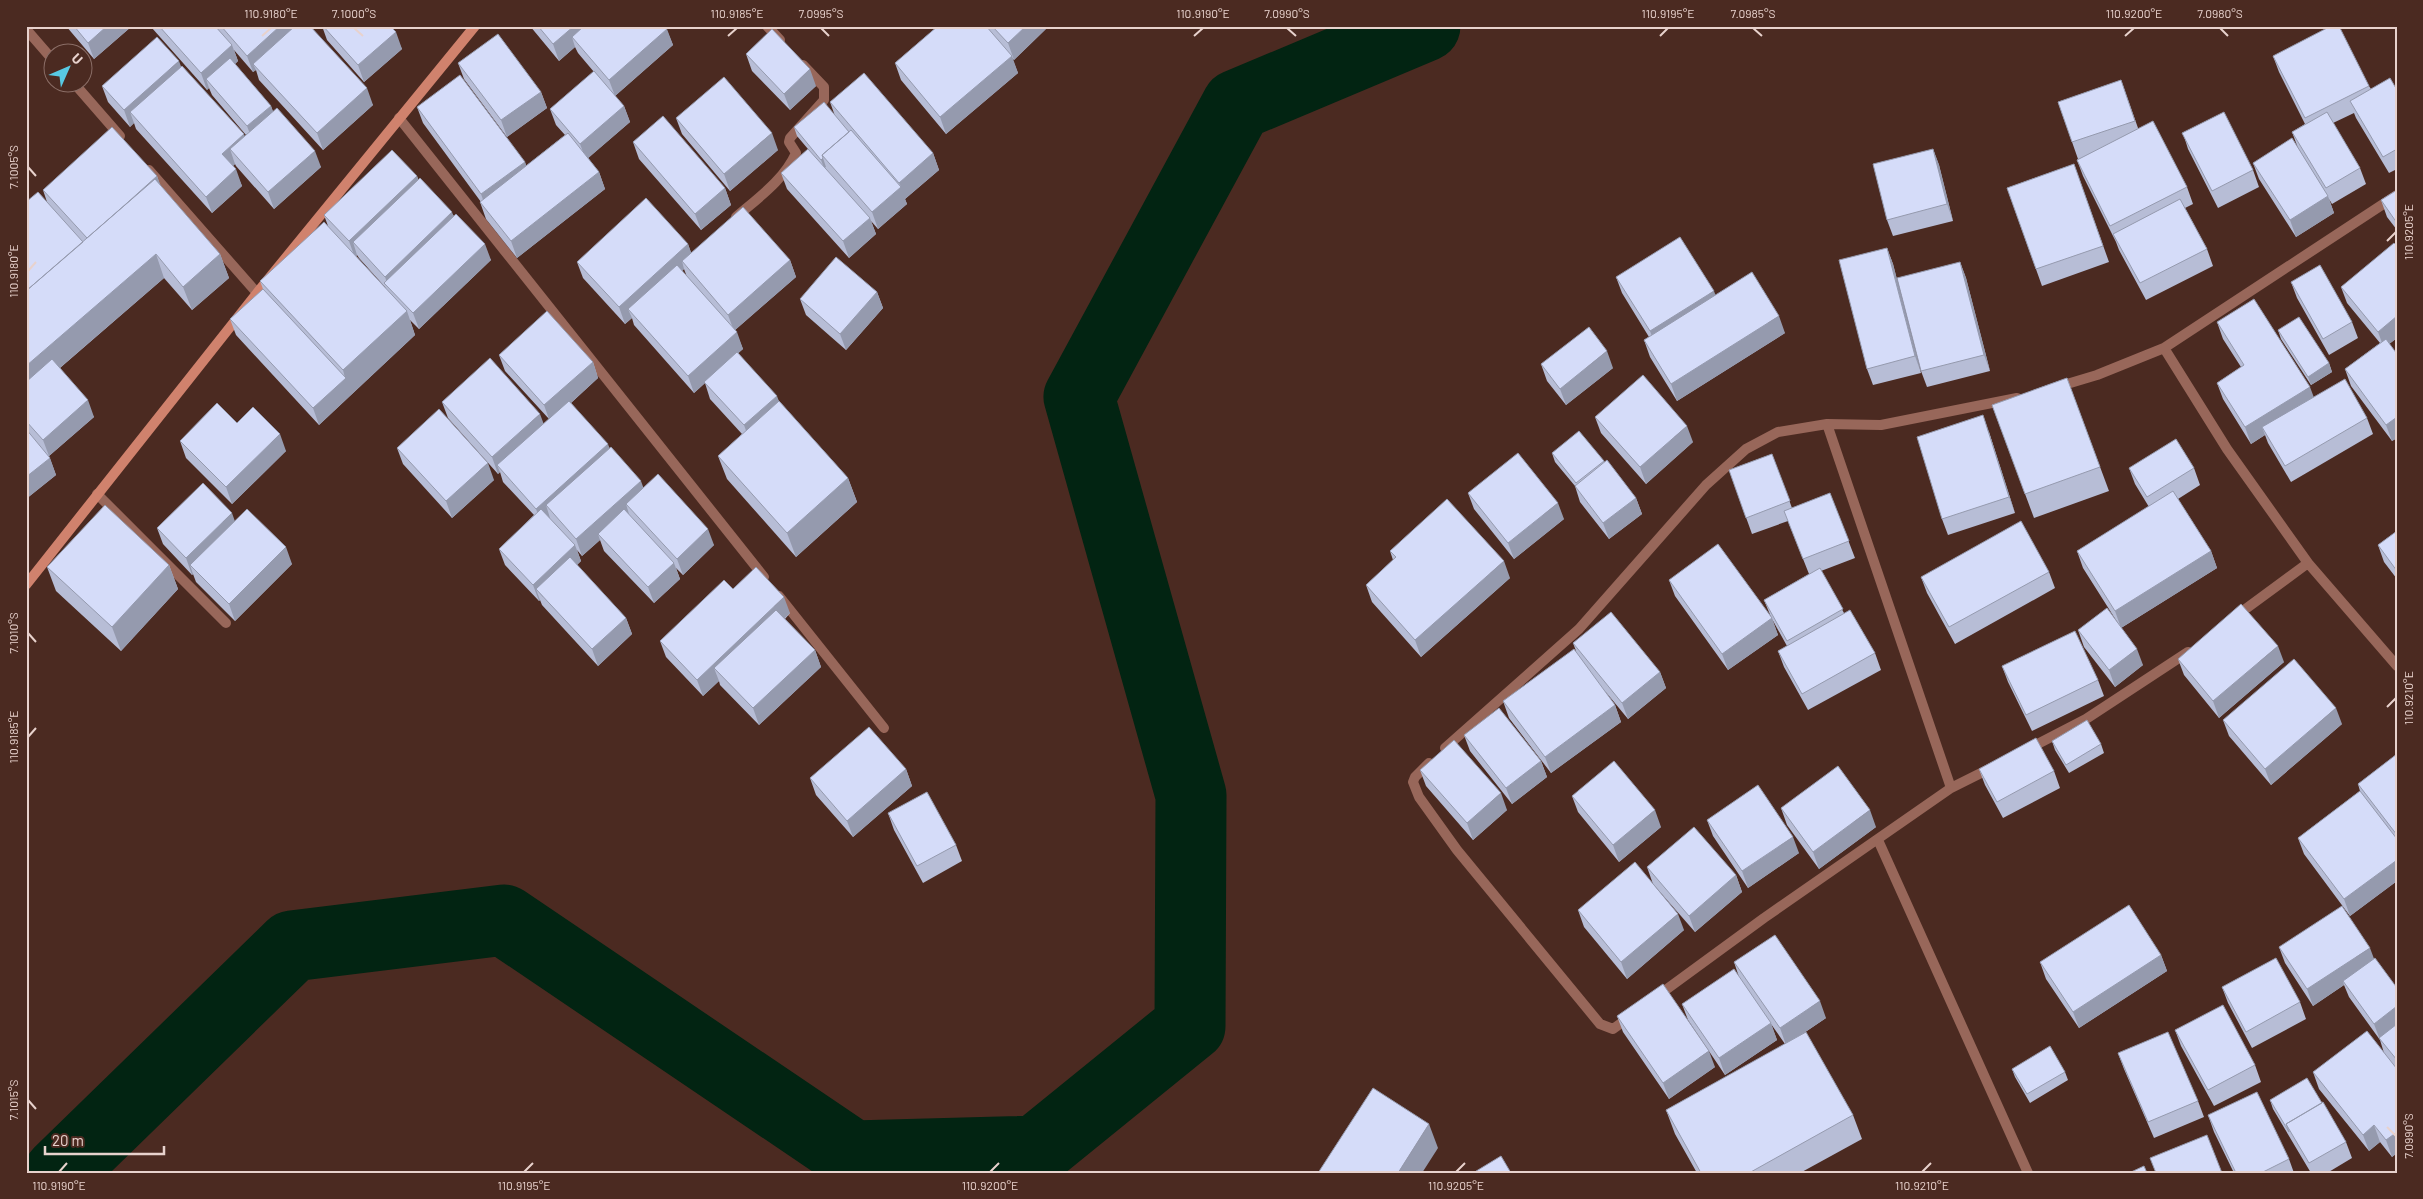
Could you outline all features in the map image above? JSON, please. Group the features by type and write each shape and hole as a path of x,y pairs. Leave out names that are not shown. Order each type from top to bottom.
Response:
{"street":[{"path":"26,585 30,576 257,292 474,26"},
{"path":"767,26 786,46"},
{"path":"26,29 42,47"},
{"path":"726,225 770,188 791,166 796,153 789,142 790,138 824,100 824,87 798,60"},
{"path":"82,92 126,142"},
{"path":"399,118 884,728"},
{"path":"145,165 257,292"},
{"path":"2046,391 2097,375 2164,348 2397,195"},
{"path":"2164,348 2226,450 2308,563 2397,666"},
{"path":"2002,762 1951,788 1764,918 1613,1029 1600,1024 1457,850 1419,797 1413,782 1420,771 1579,629 1706,485 1746,449 1778,432 1827,424 1881,425 2028,396"},
{"path":"1827,424 1951,788"},
{"path":"97,494 226,624"},
{"path":"2228,622 2308,563"},
{"path":"2019,754 2086,720 2197,646"},
{"path":"1878,840 2028,1173"}],"building":[{"path":"74,26 107,26 89,42"},
{"path":"159,26 215,26 232,45 201,73"},
{"path":"221,26 280,26 247,56"},
{"path":"295,26 310,26 367,88 317,133 253,64"},
{"path":"323,26 390,26 396,32 358,65"},
{"path":"538,26 574,26 553,44"},
{"path":"584,26 665,26 667,29 609,80 572,37"},
{"path":"938,26 986,26 1012,56 940,117 895,63"},
{"path":"992,26 1026,26 1008,43"},
{"path":"2331,26 2339,26 2369,86 2305,118 2273,56"},
{"path":"772,29 810,69 784,94 746,54"},
{"path":"498,34 541,92 501,120 458,63"},
{"path":"157,37 179,61 124,110 102,86"},
{"path":"230,58 271,106 247,126 206,79"},
{"path":"182,66 244,134 222,154 236,169 206,197 130,112"},
{"path":"594,71 624,106 580,144 550,109"},
{"path":"864,73 933,153 899,183 830,102"},
{"path":"460,75 525,162 481,194 417,107"},
{"path":"724,77 772,133 724,174 676,118"},
{"path":"2390,78 2397,90 2397,149 2383,157 2350,101"},
{"path":"2121,80 2135,121 2072,142 2058,102"},
{"path":"824,102 849,132 822,155 823,158 821,160 794,127"},
{"path":"277,108 315,151 268,192 230,149"},
{"path":"2224,112 2253,170 2212,191 2182,133"},
{"path":"2327,112 2360,168 2326,188 2292,132"},
{"path":"663,116 725,188 695,214 633,142"},
{"path":"2153,121 2187,187 2110,226 2077,160"},
{"path":"112,127 157,176 87,238 43,190"},
{"path":"851,130 901,187 872,212 822,155"},
{"path":"568,133 599,172 511,241 480,202"},
{"path":"2292,138 2328,196 2290,220 2253,163"},
{"path":"808,149 870,218 843,241 781,173"},
{"path":"1933,149 1947,204 1887,220 1873,164"},
{"path":"392,150 417,176 349,241 324,215"},
{"path":"2074,164 2103,246 2036,269 2007,188"},
{"path":"420,178 452,212 385,277 353,242"},
{"path":"155,179 220,254 183,287 156,254 26,366 26,291"},
{"path":"2397,190 2397,223 2381,200"},
{"path":"38,192 83,242 26,291 26,202"},
{"path":"646,198 688,244 619,307 577,262"},
{"path":"2180,199 2207,249 2140,283 2113,234"},
{"path":"743,207 790,260 728,315 682,261"},
{"path":"456,214 485,244 413,313 384,283"},
{"path":"324,222 407,311 343,370 260,281"},
{"path":"1680,237 1714,291 1650,331 1616,277"},
{"path":"2394,243 2397,246 2397,316 2378,332 2341,287"},
{"path":"1887,248 1915,356 1867,369 1839,260"},
{"path":"836,257 877,292 840,334 800,299"},
{"path":"1960,262 1984,355 1921,371 1897,278"},
{"path":"677,265 737,332 688,376 628,309"},
{"path":"2320,265 2352,322 2323,339 2291,282"},
{"path":"1752,272 1779,316 1671,384 1644,340"},
{"path":"263,289 346,378 313,408 230,319"},
{"path":"2254,299 2310,387 2245,427 2217,383 2244,365 2217,322"},
{"path":"547,311 593,362 544,405 499,355"},
{"path":"2299,317 2329,363 2308,377 2278,330"},
{"path":"1589,327 1607,351 1560,389 1541,364"},
{"path":"2386,339 2397,354 2397,417 2386,425 2345,369"},
{"path":"737,352 777,396 744,425 704,382"},
{"path":"490,358 540,414 492,457 442,402"},
{"path":"52,359 88,400 43,440 26,421 26,382"},
{"path":"1643,375 1687,426 1640,467 1595,417"},
{"path":"2067,378 2100,467 2025,494 1992,405"},
{"path":"2345,379 2367,418 2285,466 2262,427"},
{"path":"569,401 608,444 536,509 497,465"},
{"path":"779,401 848,478 787,533 718,456"},
{"path":"217,403 237,423 253,407 280,434 226,487 180,441"},
{"path":"439,409 488,463 446,501 397,448"},
{"path":"1983,415 2009,497 1942,519 1917,437"},
{"path":"26,429 50,458 26,477"},
{"path":"1579,431 1604,461 1576,483 1552,453"},
{"path":"2176,439 2194,468 2147,497 2129,468"},
{"path":"611,447 641,481 576,539 546,505"},
{"path":"1518,453 1558,503 1508,543 1468,493"},
{"path":"1772,454 1790,501 1746,518 1729,470"},
{"path":"1607,460 1636,498 1603,523 1575,486"},
{"path":"658,474 708,529 677,559 626,504"},
{"path":"203,483 232,513 186,558 157,528"},
{"path":"2173,491 2211,551 2115,611 2077,551"},
{"path":"1830,493 1849,541 1803,559 1784,511"},
{"path":"1447,499 1504,561 1415,640 1366,585 1396,557 1390,551"},
{"path":"105,505 169,565 112,627 47,567"},
{"path":"247,509 286,547 229,604 190,565"},
{"path":"541,509 575,545 533,585 499,549"},
{"path":"624,509 674,563 648,587 598,534"},
{"path":"2021,521 2049,572 1949,627 1921,577"},
{"path":"2397,531 2397,571 2378,545"},
{"path":"1718,544 1772,618 1722,654 1669,580"},
{"path":"570,557 626,618 592,649 536,589"},
{"path":"756,567 784,597 697,680 660,641 724,580 733,589"},
{"path":"1820,568 1843,609 1787,641 1764,600"},
{"path":"2241,604 2278,646 2213,701 2178,659"},
{"path":"2107,608 2137,649 2109,670 2078,630"},
{"path":"776,610 815,650 753,708 714,668"},
{"path":"1850,610 1875,653 1802,694 1778,651"},
{"path":"1611,612 1660,672 1622,703 1573,643"},
{"path":"2075,631 2098,680 2026,715 2002,666"},
{"path":"1574,649 1615,705 1545,757 1503,701"},
{"path":"2294,659 2336,708 2265,769 2223,720"},
{"path":"1499,708 1541,761 1506,788 1464,735"},
{"path":"2087,720 2101,744 2066,765 2052,741"},
{"path":"869,727 906,769 847,821 810,778"},
{"path":"2036,738 2054,771 1997,802 1979,769"},
{"path":"1454,740 1501,793 1467,823 1420,770"},
{"path":"2397,754 2397,835 2358,784"},
{"path":"1614,761 1655,810 1613,845 1572,796"},
{"path":"1838,766 1870,810 1813,852 1781,808"},
{"path":"1758,785 1793,837 1742,871 1707,820"},
{"path":"2360,791 2397,839 2397,860 2344,899 2298,838"},
{"path":"927,792 956,845 917,866 888,813"},
{"path":"1694,827 1736,875 1689,916 1647,867"},
{"path":"1635,862 1678,914 1621,962 1578,910"},
{"path":"2129,905 2161,955 2073,1012 2040,962"},
{"path":"2342,906 2370,948 2307,989 2279,947"},
{"path":"1775,935 1820,1001 1780,1028 1734,962"},
{"path":"2276,958 2300,1002 2246,1032 2222,987"},
{"path":"2375,958 2397,988 2397,1006 2374,1024 2343,981"},
{"path":"1734,969 1771,1023 1719,1058 1682,1004"},
{"path":"1663,984 1709,1051 1663,1083 1617,1016"},
{"path":"2223,1005 2255,1065 2208,1090 2175,1030"},
{"path":"2397,1024 2397,1060 2379,1038"},
{"path":"2367,1031 2397,1069 2397,1132 2386,1140 2374,1125 2363,1135 2313,1072"},
{"path":"1806,1032 1853,1115 1749,1173 1701,1173 1666,1110"},
{"path":"2168,1032 2198,1101 2148,1122 2118,1053"},
{"path":"2050,1046 2065,1072 2027,1094 2012,1069"},
{"path":"2307,1078 2322,1103 2286,1124 2289,1132 2270,1100"},
{"path":"1373,1088 1429,1124 1398,1173 1318,1173"},
{"path":"2257,1092 2289,1159 2261,1173 2236,1173 2208,1115"},
{"path":"2323,1102 2346,1142 2309,1163 2286,1124"},
{"path":"2207,1135 2222,1173 2156,1173 2150,1158"},
{"path":"1501,1156 1511,1173 1473,1173"},
{"path":"2144,1166 2147,1173 2129,1173"}],"waterway":[{"path":"59,1173 292,946 504,920 853,1156 1036,1151 1190,1026 1191,795 1079,397 1237,105 1425,26"}]}
